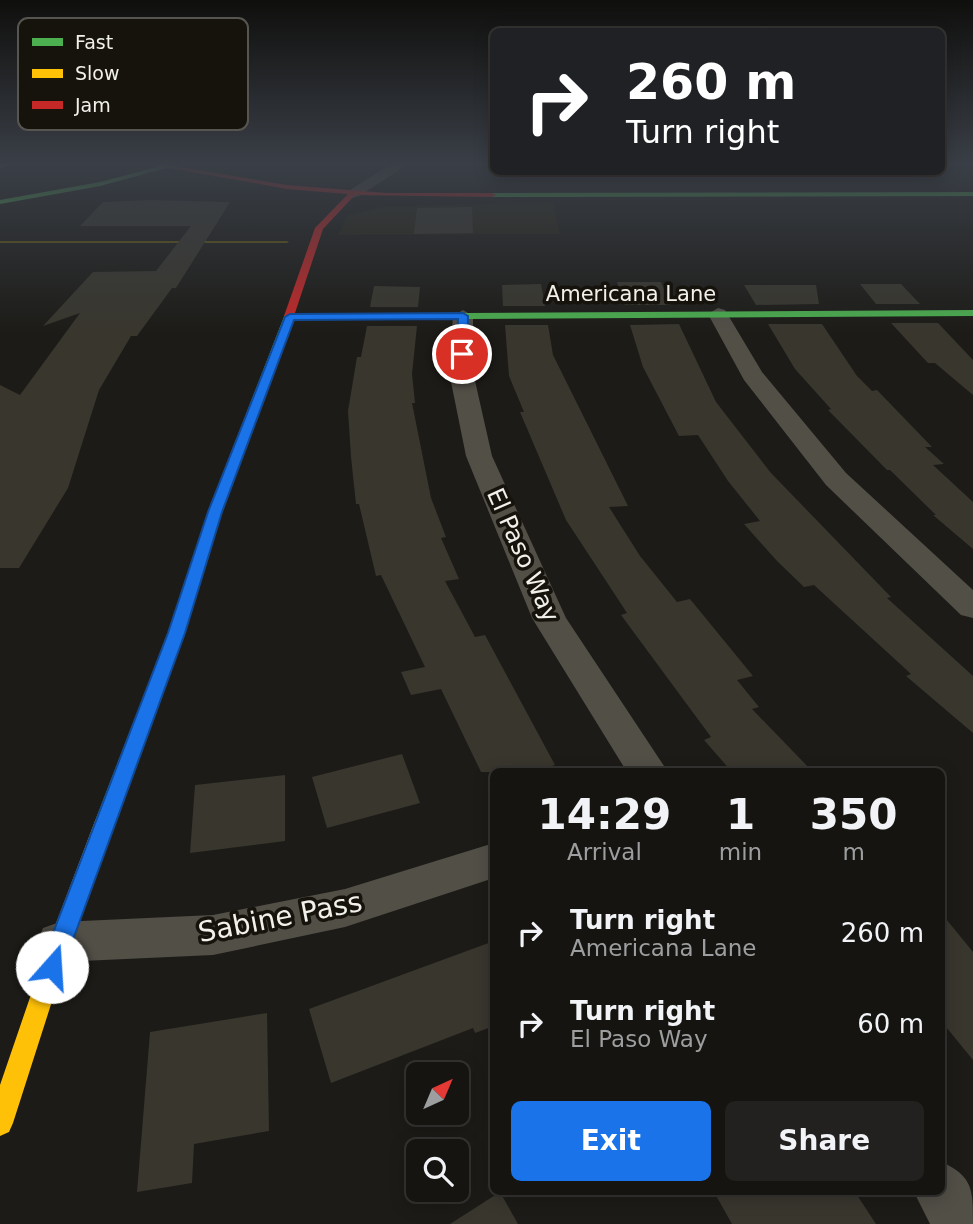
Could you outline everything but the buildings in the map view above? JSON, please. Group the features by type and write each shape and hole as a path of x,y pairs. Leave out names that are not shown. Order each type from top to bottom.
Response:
{"main road":[{"path":"0,1123 60,942 176,633 215,512 290,317 319,228 327,220"},
{"name":"Americana Lane","path":"290,317 973,313"}],"street":[{"path":"718,314 752,375 836,479 973,608"},
{"name":"El Paso Way","path":"463,316 461,372 479,456 549,618 645,768"},
{"name":"Sabine Pass","path":"60,942 213,935 345,908 490,861"},
{"path":"945,1195 964,1224"}],"shaded area":[{"path":"345,220 557,220 560,234 338,235"}],"waterway":[{"path":"0,242 287,242"}],"traffic: fast":[{"path":"290,317 973,313"},
{"path":"105,821 176,633 215,512 289,316"}],"traffic: slow":[{"path":"0,1123 60,942 105,821"}],"traffic: jam":[{"path":"289,316 319,228 327,220"}],"route":[{"path":"52,967 176,633 215,512 290,317 463,316 462,354"}]}
